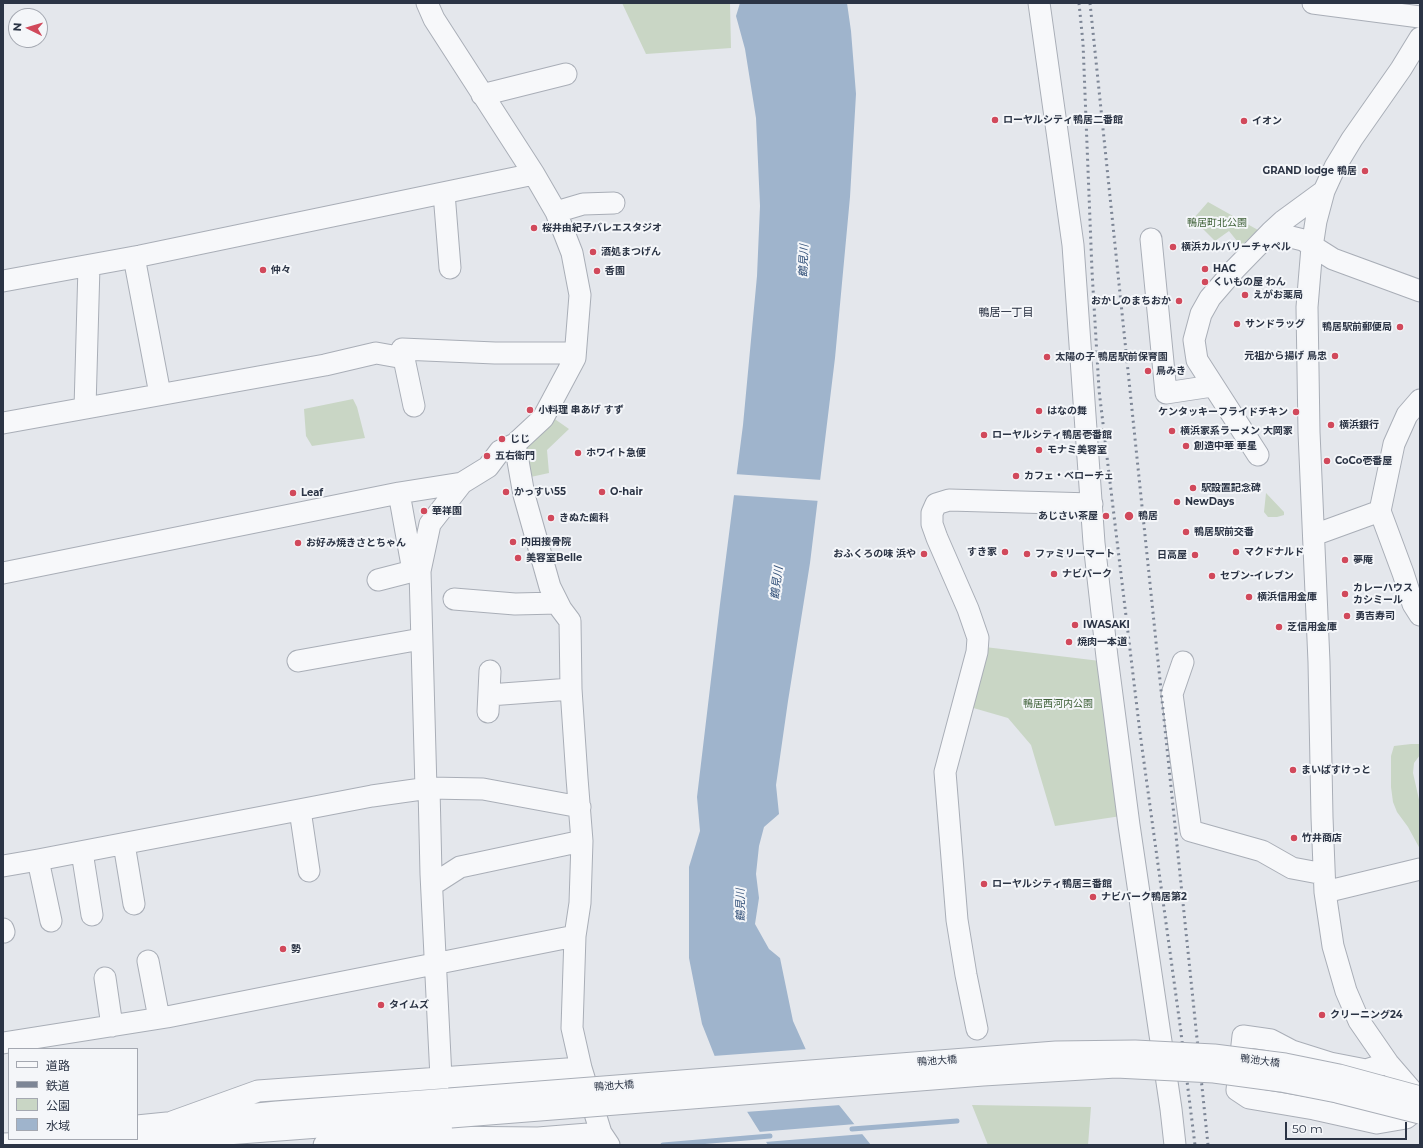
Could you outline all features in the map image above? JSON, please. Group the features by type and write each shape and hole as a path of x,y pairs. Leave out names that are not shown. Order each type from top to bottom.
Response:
{"street":[{"path":"416,571 430,524 462,483 488,467 500,451 515,444 543,418 574,358 580,295 572,254 556,212 534,174 434,19 427,3"},
{"path":"1039,3 1073,245 1097,572 1107,657 1129,824 1171,1109 1174,1145"},
{"path":"1313,3 1420,17"},
{"path":"1420,38 1394,79 1352,139 1335,167 1324,191 1316,221 1312,247 1307,307 1309,432 1319,662 1324,883 1333,946 1346,991 1359,1021 1388,1063 1420,1099"},
{"path":"482,95 566,74"},
{"path":"3,281 134,258 534,174"},
{"path":"1258,455 1212,386 1197,360 1194,340 1201,314 1215,292 1235,269 1283,221 1324,191"},
{"path":"444,193 450,268"},
{"path":"556,212 583,204 614,203"},
{"path":"1271,232 1303,240 1332,259 1420,290"},
{"path":"1150,238 1166,393 1212,386"},
{"path":"134,258 160,394"},
{"path":"85,408 89,266"},
{"path":"414,406 402,349 495,353 575,352"},
{"path":"3,423 325,364 376,353 404,358"},
{"path":"1420,400 1407,415 1394,444 1380,511 1413,604 1420,615"},
{"path":"324,1145 429,1137 605,1139 581,1068 572,1028 575,936 580,902 582,841 580,807 576,778 571,689 570,621 550,588 526,502 515,444"},
{"path":"3,573 399,493 462,483"},
{"path":"399,493 416,571 421,639 441,1078"},
{"path":"977,1029 956,920 945,772 978,652 978,638 968,609 937,538 932,524 932,513 936,504 949,500 1092,504"},
{"path":"1314,535 1380,511"},
{"path":"378,580 416,571"},
{"path":"454,599 515,604 558,603"},
{"path":"298,661 421,639"},
{"path":"1183,662 1172,694 1191,831 1262,851 1292,868 1324,883 1420,869"},
{"path":"490,671 488,704 571,689"},
{"path":"3,866 372,796 428,788 483,789 580,807"},
{"path":"300,810 309,871"},
{"path":"432,885 460,867 582,841"},
{"path":"124,844 134,904"},
{"path":"82,852 92,915"},
{"path":"38,860 51,921"},
{"path":"3,1043 159,1018 575,936"},
{"path":"148,961 159,1018"},
{"path":"105,978 112,1026"},
{"path":"1388,1063 1366,1070 1330,1063 1292,1052 1271,1040 1243,1036 1237,1090 1249,1098 1314,1109 1377,1123 1406,1118 1420,1107"},
{"name":"鴨池大橋","path":"450,1108 1056,1052 1135,1051 1214,1055 1280,1063 1339,1075 1420,1099"},
{"name":"鴨池大橋","path":"450,1108 1116,1067 1214,1072 1281,1081 1337,1092 1420,1113"},
{"path":"173,1130 258,1091 581,1068"},
{"path":"138,1139 173,1130 450,1108"},
{"path":"138,1126 173,1130 238,1145"},
{"path":"3,1144 109,1140"}],"green space":[{"path":"622,3 730,3 731,48 646,54"},
{"name":"鴨居町北公園","path":"1208,202 1258,230 1241,246 1229,231 1215,241 1193,219"},
{"path":"353,399 357,407 365,438 312,446 306,436 304,409"},
{"path":"549,415 569,429 547,450 549,473 526,478 519,448"},
{"path":"1266,493 1284,512 1284,515 1268,517 1264,512"},
{"name":"鴨居西河内公園","path":"985,647 1100,661 1121,816 1055,826 1031,745 1008,718 970,707"},
{"path":"1420,744 1420,755 1414,763 1413,773 1420,804 1420,849 1408,827 1397,812 1393,802 1391,787 1391,756 1394,746"},
{"path":"972,1105 1091,1107 1088,1145 988,1145"}],"water":[{"name":"鶴見川","path":"740,3 847,3 851,31 856,94 850,197 835,358 810,563 776,785 779,814 764,827 759,846 756,874 759,898 755,924 769,949 780,958 793,1021 811,1061 831,1095 871,1145 768,1145 719,1067 702,1024 689,958 689,867 700,831 697,797 743,425 757,276 760,206 756,118 745,49 736,16"}],"pier":[{"path":"734,474 822,480 820,501 732,495"},
{"path":"808,1049 833,1094 841,1105 745,1112 718,1068 713,1056"},
{"path":"856,1124 864,1134 765,1142 758,1132"}],"waterway":[{"path":"852,1129 957,1121"},
{"path":"663,1145 770,1136"}],"railway":[{"path":"1079,3 1083,43 1092,271 1099,390 1140,733 1195,1145"},
{"path":"1090,3 1208,1145"}],"place":[{"name":"ローヤルシティ鴨居二番館","path":"995,120"},
{"name":"イオン","path":"1244,121"},
{"name":"GRAND lodge 鴨居","path":"1365,171"},
{"name":"桜井由紀子バレエスタジオ","path":"534,228"},
{"name":"横浜カルバリーチャペル","path":"1173,247"},
{"name":"酒処まつげん","path":"593,252"},
{"name":"HAC","path":"1205,269"},
{"name":"仲々","path":"263,270"},
{"name":"香園","path":"597,271"},
{"name":"くいもの屋 わん","path":"1205,282"},
{"name":"えがお薬局","path":"1245,295"},
{"name":"おかしのまちおか","path":"1179,301"},
{"name":"サンドラッグ","path":"1237,324"},
{"name":"鴨居駅前郵便局","path":"1400,327"},
{"name":"元祖から揚げ 鳥忠","path":"1335,356"},
{"name":"太陽の子 鴨居駅前保育園","path":"1047,357"},
{"name":"鳥みき","path":"1148,371"},
{"name":"小料理 串あげ すず","path":"530,410"},
{"name":"はなの舞","path":"1039,411"},
{"name":"ケンタッキーフライドチキン","path":"1296,412"},
{"name":"横浜銀行","path":"1331,425"},
{"name":"横浜家系ラーメン 大岡家","path":"1172,431"},
{"name":"ローヤルシティ鴨居壱番館","path":"984,435"},
{"name":"じじ","path":"502,439"},
{"name":"創造中華 華星","path":"1186,446"},
{"name":"モナミ美容室","path":"1039,450"},
{"name":"ホワイト急便","path":"578,453"},
{"name":"五右衛門","path":"487,456"},
{"name":"CoCo壱番屋","path":"1327,461"},
{"name":"カフェ・ベローチェ","path":"1016,476"},
{"name":"駅設置記念碑","path":"1193,488"},
{"name":"かっすい55","path":"506,492"},
{"name":"O-hair","path":"602,492"},
{"name":"Leaf","path":"293,493"},
{"name":"NewDays","path":"1177,502"},
{"name":"華祥園","path":"424,511"},
{"name":"あじさい茶屋","path":"1106,516"},
{"name":"鴨居","path":"1129,516"},
{"name":"きぬた歯科","path":"551,518"},
{"name":"鴨居駅前交番","path":"1186,532"},
{"name":"内田接骨院","path":"513,542"},
{"name":"お好み焼きさとちゃん","path":"298,543"},
{"name":"すき家","path":"1005,552"},
{"name":"マクドナルド","path":"1236,552"},
{"name":"おふくろの味 浜や","path":"924,554"},
{"name":"ファミリーマート","path":"1027,554"},
{"name":"日高屋","path":"1195,555"},
{"name":"美容室Belle","path":"518,558"},
{"name":"夢庵","path":"1345,560"},
{"name":"ナビパーク","path":"1054,574"},
{"name":"セブン-イレブン","path":"1212,576"},
{"name":"カレーハウス カシミール","path":"1345,594"},
{"name":"横浜信用金庫","path":"1249,597"},
{"name":"勇吉寿司","path":"1347,616"},
{"name":"IWASAKI","path":"1075,625"},
{"name":"芝信用金庫","path":"1279,627"},
{"name":"焼肉一本道","path":"1069,642"},
{"name":"まいばすけっと","path":"1293,770"},
{"name":"竹井商店","path":"1294,838"},
{"name":"ローヤルシティ鴨居三番館","path":"984,884"},
{"name":"ナビパーク鴨居第2","path":"1093,897"},
{"name":"勢","path":"283,949"},
{"name":"タイムズ","path":"381,1005"},
{"name":"クリーニング24","path":"1322,1015"}],"district":[{"name":"鴨居一丁目","path":"1006,313"}]}
